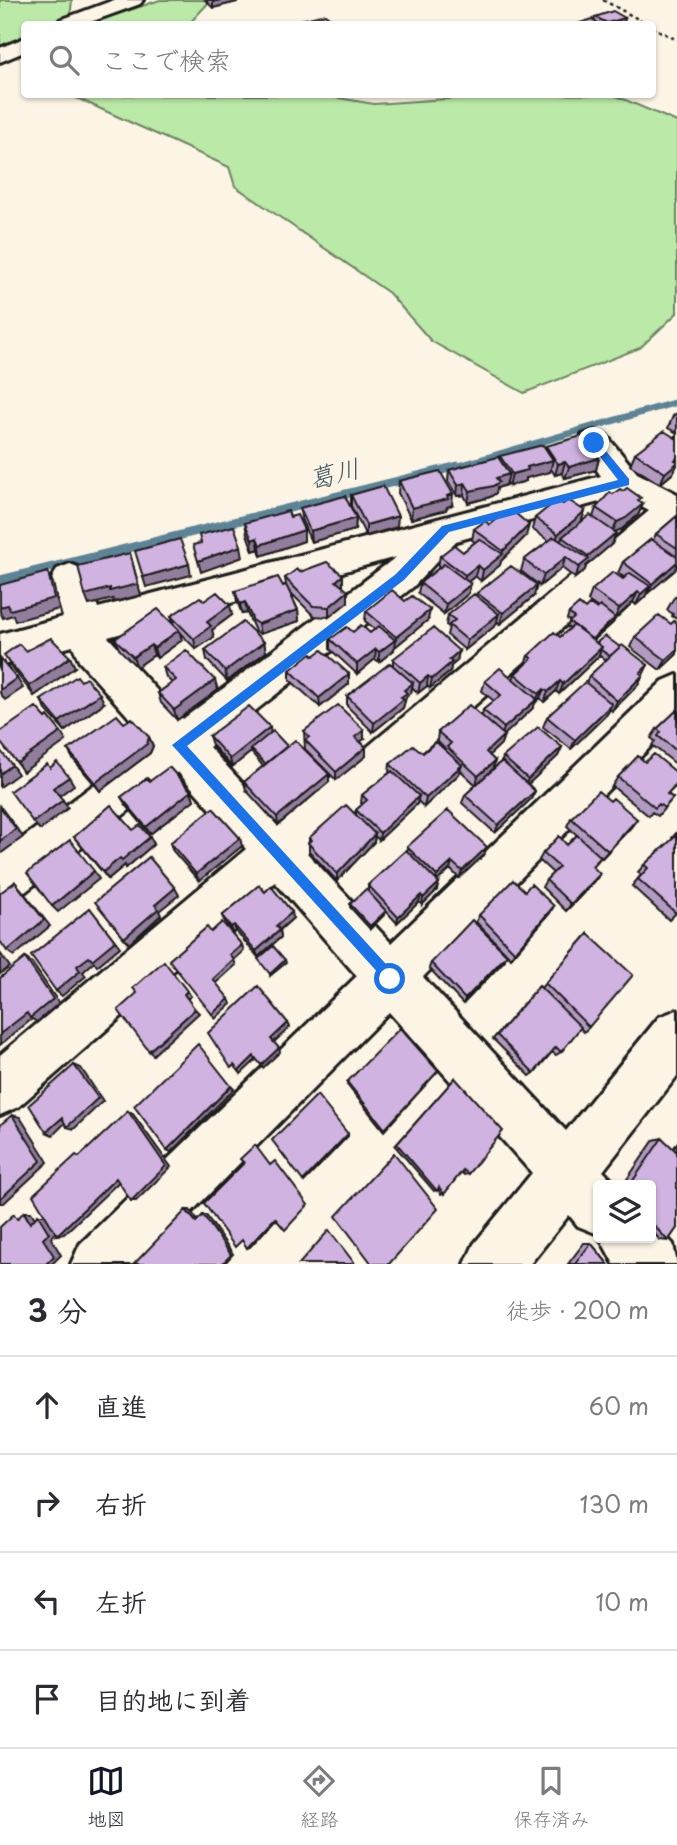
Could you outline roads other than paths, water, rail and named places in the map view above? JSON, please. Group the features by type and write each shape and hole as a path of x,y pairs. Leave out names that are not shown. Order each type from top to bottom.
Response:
{"street":[{"path":"75,14 133,0"},
{"path":"0,55 21,45"},
{"path":"0,1089 676,509 625,482 594,443"},
{"path":"0,650 625,482"},
{"path":"0,883 400,577 446,529"},
{"path":"70,579 83,627 93,649 583,1189"},
{"path":"100,1264 677,693"},
{"path":"494,1264 583,1189 677,1035"},
{"path":"633,1243 653,1264"}],"waterway":[{"name":"葛川","path":"452,468 677,402"},
{"name":"葛川","path":"0,580 458,466"}]}
